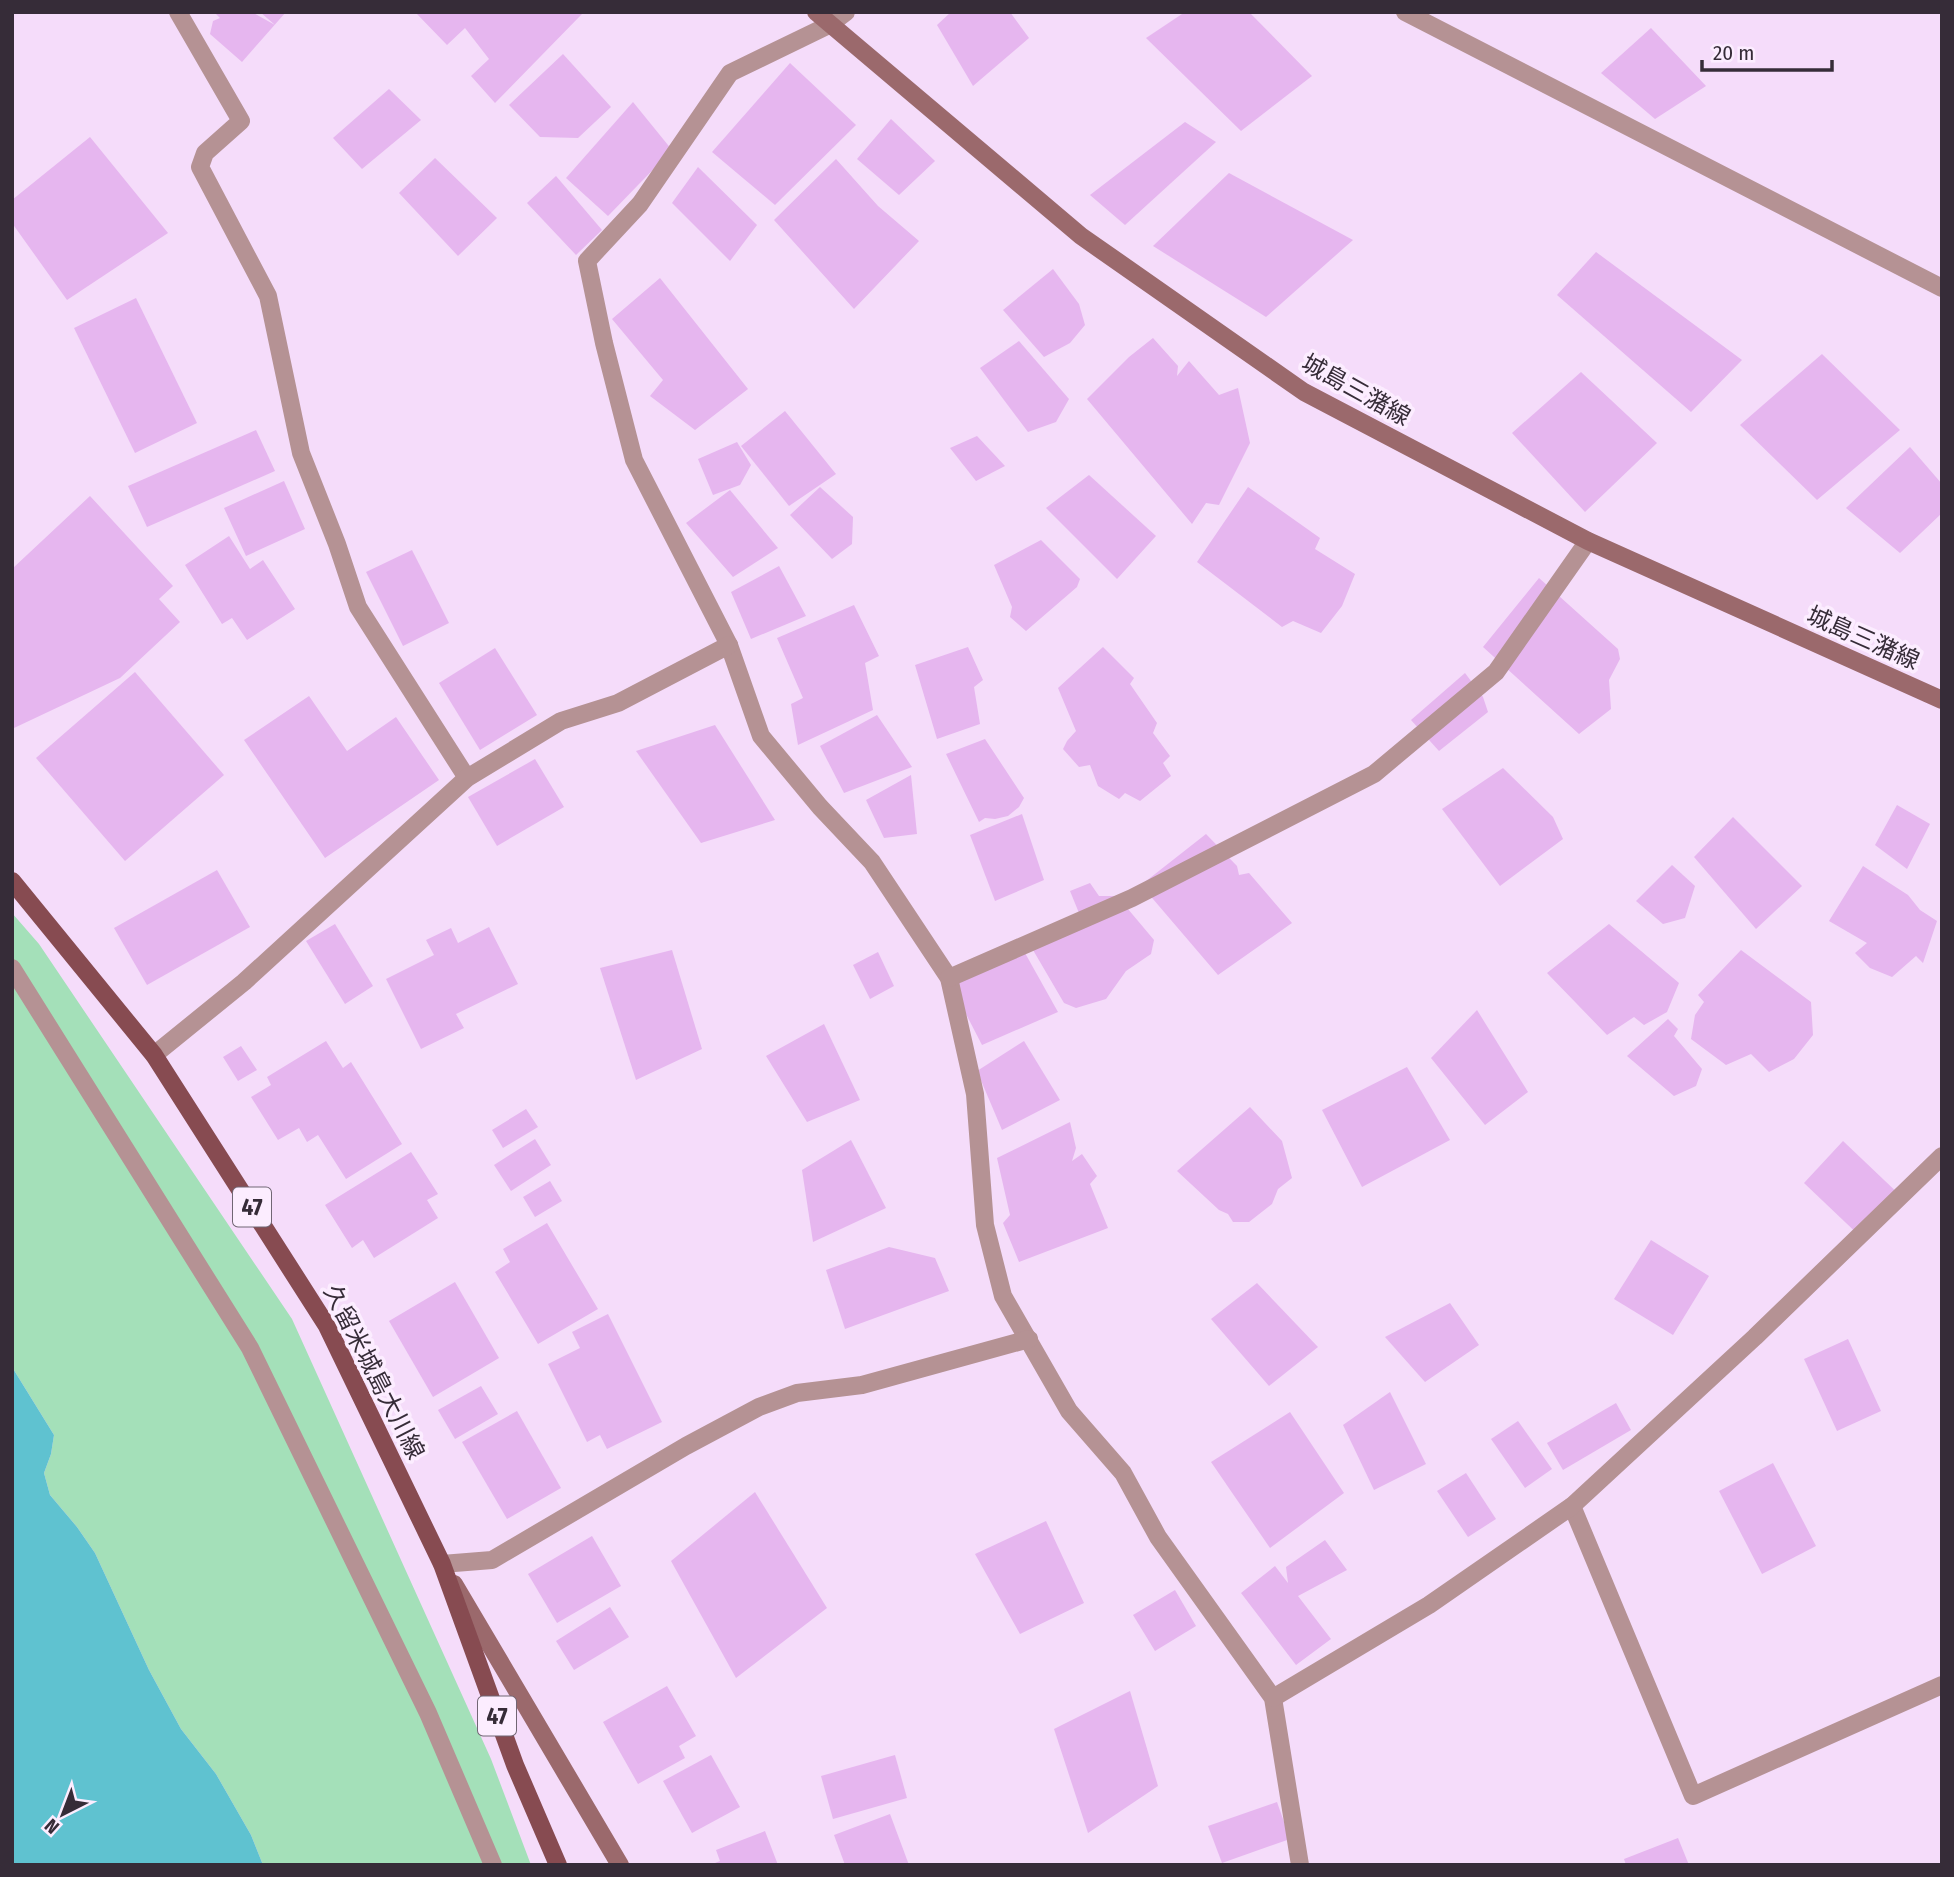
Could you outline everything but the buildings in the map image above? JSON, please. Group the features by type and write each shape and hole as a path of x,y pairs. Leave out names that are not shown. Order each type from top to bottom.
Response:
{"main road":[{"name":"城島三潴線","path":"822,19 1081,236 1304,392 1588,541 1942,700"},
{"name":"久留米城島大川線","path":"12,881 154,1055 327,1326 442,1564 515,1765 558,1865"},
{"path":"442,1564 620,1865"}],"street":[{"path":"178,12 241,121 205,153 200,167 268,296 301,453 337,544 358,607 467,778"},
{"path":"846,12 822,19 730,73 640,204 587,261 604,343 634,460 729,645 761,736 820,807 872,862 949,978 975,1094 985,1225 1003,1296 1069,1411 1124,1473 1157,1537 1273,1698 1300,1865"},
{"path":"1405,12 1942,288"},
{"path":"949,978 1132,898 1374,774 1496,672 1588,541"},
{"path":"154,1055 244,982 467,778 561,721 618,703 729,645"},
{"path":"12,968 250,1348 428,1713 493,1865"},
{"path":"1273,1698 1429,1605 1572,1506 1755,1337 1942,1156"},
{"path":"442,1564 492,1560 686,1446 759,1407 797,1393 862,1385 1029,1339"},
{"path":"1572,1506 1693,1796 1942,1685"}],"green space":[{"path":"12,913 39,944 292,1319 491,1759 531,1865 263,1865 251,1835 216,1774 181,1729 149,1670 95,1553 50,1495 44,1473 54,1435 12,1367"}],"water":[{"path":"12,1367 54,1435 44,1473 50,1495 95,1553 149,1670 181,1729 216,1774 251,1835 263,1865 12,1865"}]}
